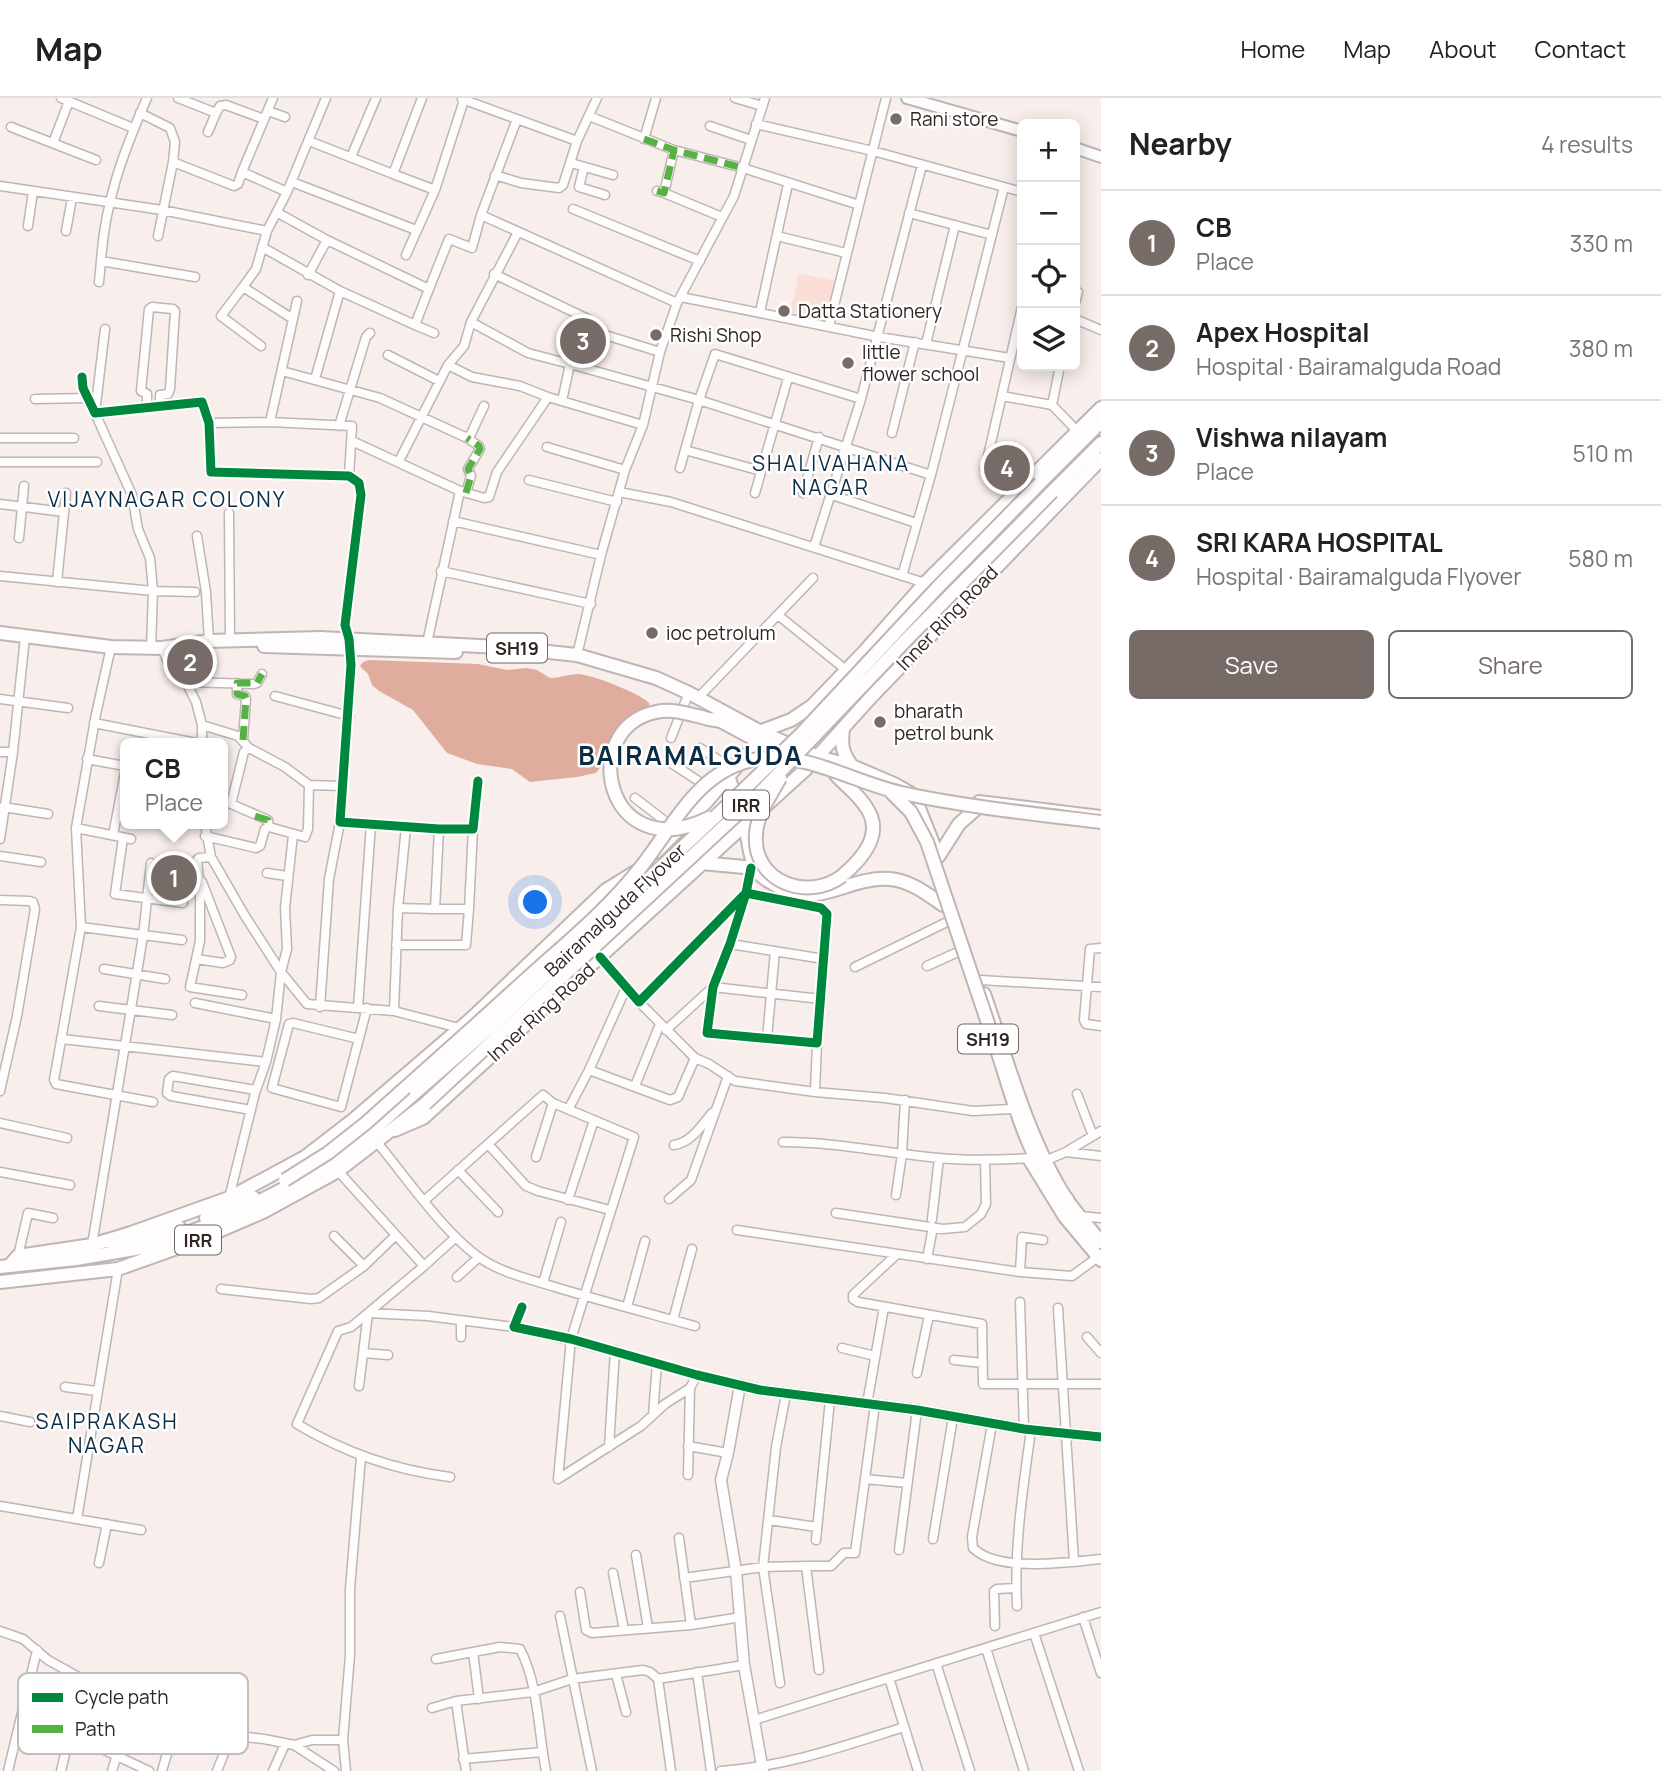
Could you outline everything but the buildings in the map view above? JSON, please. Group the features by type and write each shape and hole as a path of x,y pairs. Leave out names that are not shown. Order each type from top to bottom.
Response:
{"main road":[{"path":"909,98 1017,130"},
{"path":"1080,150 1101,157"},
{"name":"IRR","path":"1081,435 1101,408"},
{"name":"IRR","path":"1081,435 1101,422"},
{"path":"101,1247 229,1198 305,1157 353,1120 459,1028 606,890 634,872 678,831 715,792 758,737 791,720 814,703 925,583 1081,435"},
{"name":"Bairamalguda Flyover","path":"379,1134 416,1092 487,1030 801,734 1039,477 1054,469 1081,435"},
{"name":"Bairamalguda Flyover","path":"101,1247 152,1245 239,1213 324,1168 425,1104 787,766 907,639 1056,497 1065,480 1101,443"},
{"name":"Inner Ring Road","path":"0,1282 118,1269 191,1243 263,1212 338,1171 379,1134 423,1118 807,768 1056,497 1101,459"},
{"name":"SH19","path":"0,633 111,647 157,648 209,641 320,638 350,645"},
{"name":"SH19","path":"392,647 426,643 577,655 692,699 807,768 903,797 916,825 1030,1158 1065,1217 1100,1259"},
{"name":"SH19","path":"194,644 209,648 350,645 538,655 624,673"},
{"name":"SH19","path":"692,699 715,720 758,737 852,766 903,797 938,857 1015,1083 1047,1160 1067,1199 1101,1242"},
{"path":"814,703 818,720 830,728 842,730 841,746 852,766"},
{"path":"715,720 674,711 656,712 640,717 626,729 616,743 610,760 610,778 615,795 624,810 638,821 654,828 675,830 696,824 722,811"},
{"path":"101,1247 132,1242 213,1215 285,1180 328,1153 366,1123 586,925 629,882 695,794 724,770 743,762 780,758 816,765 903,797 976,809 1101,823"},
{"path":"787,766 758,823 756,842 764,867 777,879 801,888 827,886 859,861 869,848 873,826 868,809 836,775"},
{"path":"731,773 753,868"},
{"path":"903,797 1101,816"},
{"path":"903,797 1101,823"},
{"path":"903,797 927,842 1032,1149 1047,1178 1067,1199"},
{"path":"938,857 959,824 976,809"},
{"path":"701,863 753,868 764,878 796,896 814,896 872,881 893,879 912,885 943,905"},
{"path":"634,872 660,903"},
{"path":"363,1111 379,1134"},
{"name":"IRR","path":"9,1263 101,1247"}],"street":[{"path":"99,282 108,204 117,169 147,98"},
{"path":"178,98 216,113"},
{"path":"173,162 234,186 238,184 273,98"},
{"path":"261,346 220,316 256,268 267,231 292,182 326,98"},
{"path":"351,157 376,98"},
{"path":"393,174 422,98"},
{"path":"495,175 521,183 559,188 597,98"},
{"path":"644,139 656,98"},
{"path":"577,655 601,555 625,470 643,425 660,352 679,300 734,196 764,102 735,98"},
{"path":"829,326 886,98"},
{"path":"53,143 65,99 133,128"},
{"path":"406,255 435,190 462,99 577,141"},
{"path":"208,132 220,106 285,117"},
{"path":"140,113 170,128 175,142 158,236"},
{"path":"589,116 674,150 743,168 859,205"},
{"path":"415,325 449,239 472,248 481,215 517,118"},
{"path":"756,124 873,151 1017,191"},
{"path":"710,126 751,140"},
{"path":"11,127 96,160"},
{"path":"309,141 435,190"},
{"path":"674,150 661,192 722,217"},
{"path":"571,163 612,175"},
{"path":"814,547 879,337 922,165"},
{"path":"584,167 579,187 605,195"},
{"path":"242,172 287,192"},
{"path":"292,182 416,230"},
{"path":"760,312 788,184"},
{"path":"0,186 162,211 267,231"},
{"path":"902,576 931,475 1004,187"},
{"path":"28,226 33,191"},
{"path":"66,231 72,198"},
{"path":"573,209 700,261"},
{"path":"278,213 429,289"},
{"path":"909,213 992,235"},
{"path":"481,215 679,300 760,312 879,337 1010,358"},
{"path":"926,344 954,225"},
{"path":"399,461 448,365 464,346 471,322 518,232"},
{"path":"777,236 846,253"},
{"path":"308,275 327,240"},
{"path":"262,247 308,275 434,333"},
{"path":"101,261 195,276"},
{"path":"495,274 588,319 589,330 660,352"},
{"path":"243,287 293,319"},
{"path":"315,379 340,291"},
{"path":"270,422 297,301"},
{"path":"147,407 147,394 141,391 149,309 152,307 175,311 170,389 168,394 160,395 160,406"},
{"path":"985,469 1022,308"},
{"path":"1080,321 1101,330"},
{"path":"471,322 527,353 653,386 931,475"},
{"path":"95,413 105,329"},
{"path":"339,426 348,389 366,337 370,333"},
{"path":"562,401 570,364 571,336"},
{"path":"892,433 915,342"},
{"path":"388,355 439,381"},
{"path":"680,468 715,355 861,399"},
{"path":"448,365 472,377 520,386 643,425"},
{"path":"282,371 380,398 480,446 468,468 471,476 453,521 426,643"},
{"path":"1052,405 1059,371"},
{"path":"82,377 83,387 132,495 138,529 150,558 157,648 172,672 186,682 196,702 202,725 202,738"},
{"path":"755,492 788,378"},
{"path":"1002,396 1052,405 1081,435"},
{"path":"352,441 463,492 489,497 497,472 548,397"},
{"path":"35,399 88,398"},
{"path":"95,413 202,402 209,422 211,472 349,476 359,483 361,495 345,625 350,645 349,716 340,822 329,880 320,1007"},
{"path":"467,438 484,406"},
{"path":"209,422 352,426 349,476"},
{"path":"803,493 819,437"},
{"path":"0,438 74,438"},
{"path":"547,447 625,470"},
{"path":"685,450 761,471"},
{"path":"0,462 97,462"},
{"path":"529,480 617,502"},
{"path":"19,538 24,486"},
{"path":"619,492 671,502 925,583"},
{"path":"57,582 66,493"},
{"path":"829,494 916,523"},
{"path":"0,504 64,512"},
{"path":"229,513 230,640"},
{"path":"453,521 601,555"},
{"path":"197,536 206,592 209,641"},
{"path":"441,571 591,604"},
{"path":"0,576 153,592 195,592"},
{"path":"671,738 692,699 813,578"},
{"path":"778,615 846,670"},
{"path":"0,839 13,752 25,636"},
{"path":"111,647 94,723 76,828 81,927 55,1074 56,1084 153,1102"},
{"path":"186,682 257,683 261,674"},
{"path":"237,683 237,694 246,697 246,744 231,804 268,820 269,827"},
{"path":"275,696 349,716"},
{"path":"0,699 68,708"},
{"path":"94,723 170,738"},
{"path":"202,725 238,736 309,785 343,786"},
{"path":"700,748 731,773"},
{"path":"0,752 13,752"},
{"path":"88,759 120,765"},
{"path":"671,763 715,792"},
{"path":"396,945 466,945 478,781"},
{"path":"269,827 302,838 307,834 309,785"},
{"path":"635,798 678,831"},
{"path":"113,835 120,799"},
{"path":"3,807 48,814"},
{"path":"340,822 473,829"},
{"path":"341,1107 359,1039 371,824"},
{"path":"205,836 256,849 260,846 265,829 269,827"},
{"path":"394,1012 398,908 406,827"},
{"path":"76,828 127,838 115,894 183,903"},
{"path":"205,829 211,857 245,916 281,972 307,1004 394,1012 459,1028"},
{"path":"435,909 439,829"},
{"path":"229,1198 276,1019 281,972 287,950 285,908 293,835"},
{"path":"0,856 41,862"},
{"path":"211,857 197,859 200,876 200,941 190,986 242,995"},
{"path":"101,1247 117,1096 149,898 151,863"},
{"path":"753,868 730,944 713,987 707,1033 817,1043"},
{"path":"267,873 287,876"},
{"path":"196,959 223,963 231,957 200,876"},
{"path":"746,893 821,908 827,914 815,1092"},
{"path":"639,1002 746,893"},
{"path":"0,900 33,902 35,909 17,1016 0,1091"},
{"path":"398,908 469,909"},
{"path":"855,967 949,921"},
{"path":"81,927 181,940"},
{"path":"730,944 824,959"},
{"path":"1101,948 1090,949 1085,1023 1101,1026"},
{"path":"768,1038 775,951"},
{"path":"927,966 960,951"},
{"path":"600,957 639,1002 695,1058 735,1081 905,1100 973,1111 1012,1109"},
{"path":"104,969 165,979"},
{"path":"980,980 1101,987"},
{"path":"635,1086 663,1027 713,987 821,999"},
{"path":"569,1108 626,988"},
{"path":"195,1003 276,1019"},
{"path":"99,1006 172,1015"},
{"path":"353,1120 341,1107 272,1088 271,1085 289,1024 359,1039"},
{"path":"62,1039 266,1062"},
{"path":"589,1070 666,1099 676,1098 695,1058"},
{"path":"251,1110 171,1096 167,1093 169,1079 173,1076 256,1090"},
{"path":"669,1199 691,1180 727,1076"},
{"path":"1047,1160 1097,1133 1077,1094"},
{"path":"425,1200 543,1095 594,1121 634,1137 571,1339 558,1479 641,1426 665,1404 690,1388"},
{"path":"896,1195 902,1154 905,1100"},
{"path":"536,1157 553,1102"},
{"path":"674,1145 682,1144 692,1137 716,1108"},
{"path":"568,1200 594,1121"},
{"path":"0,1123 67,1138"},
{"path":"379,1134 425,1200 456,1237 479,1257 514,1275 695,1326"},
{"path":"783,1142 811,1142 939,1158 1030,1158"},
{"path":"488,1144 526,1186 610,1210"},
{"path":"1066,1152 1101,1156"},
{"path":"927,1259 939,1158"},
{"path":"836,1213 965,1227 981,1214 986,1204 985,1160"},
{"path":"458,1170 498,1212"},
{"path":"338,1171 424,1266"},
{"path":"0,1172 70,1185"},
{"path":"9,1263 28,1213 53,1217"},
{"path":"1080,1216 1101,1218"},
{"path":"543,1283 561,1222"},
{"path":"737,1230 1020,1272 1072,1276 1100,1259"},
{"path":"334,1236 364,1266"},
{"path":"221,1289 319,1298 364,1266 395,1236"},
{"path":"450,1477 413,1472 361,1457 297,1424 338,1331 351,1327 456,1237"},
{"path":"1020,1272 1023,1237 1043,1240"},
{"path":"627,1307 645,1241"},
{"path":"673,1320 692,1250"},
{"path":"896,1255 853,1295 853,1299 982,1324 983,1384 1101,1384"},
{"path":"457,1277 479,1257"},
{"path":"77,1519 118,1269"},
{"path":"1017,1606 1016,1563 1028,1429 1022,1384 1020,1302"},
{"path":"514,1327 522,1307"},
{"path":"684,1577 763,1567 831,1566 844,1553 855,1553 865,1479 875,1356 884,1307"},
{"path":"1058,1308 1074,1561"},
{"path":"368,1313 428,1316 514,1327 615,1350 697,1375 786,1394 1101,1437"},
{"path":"359,1386 368,1313"},
{"path":"917,1373 929,1315"},
{"path":"461,1321 461,1337"},
{"path":"1087,1337 1101,1353"},
{"path":"842,1348 875,1356"},
{"path":"609,1447 615,1350"},
{"path":"363,1353 388,1355"},
{"path":"954,1360 983,1363"},
{"path":"653,1415 657,1363"},
{"path":"688,1475 690,1388 697,1375"},
{"path":"740,1385 721,1480 736,1571 744,1665 763,1769"},
{"path":"65,1387 97,1391"},
{"path":"780,1683 763,1567 776,1447 786,1394"},
{"path":"816,1540 830,1400"},
{"path":"899,1550 917,1410"},
{"path":"0,1416 30,1422"},
{"path":"933,1539 953,1417"},
{"path":"992,1424 972,1545 976,1552 1016,1563 1042,1565 1101,1559"},
{"path":"688,1446 728,1453"},
{"path":"346,1771 343,1740 350,1655 350,1589 361,1457"},
{"path":"865,1479 907,1483"},
{"path":"0,1506 141,1530"},
{"path":"769,1520 817,1527"},
{"path":"99,1563 107,1524"},
{"path":"679,1538 691,1625"},
{"path":"636,1555 648,1628"},
{"path":"806,1566 819,1670"},
{"path":"613,1573 624,1630"},
{"path":"995,1626 994,1591 1016,1587"},
{"path":"580,1592 588,1632 691,1625 741,1617"},
{"path":"754,1720 1101,1612"},
{"path":"560,1616 592,1771"},
{"path":"1083,1617 1098,1656 1101,1673"},
{"path":"0,1630 23,1639 48,1660 72,1673"},
{"path":"1034,1633 1079,1771"},
{"path":"436,1659 500,1647 520,1649 526,1660 533,1692 546,1771"},
{"path":"986,1648 1024,1771"},
{"path":"32,1673 37,1650"},
{"path":"473,1652 479,1699"},
{"path":"936,1663 970,1771"},
{"path":"658,1679 744,1665"},
{"path":"432,1707 456,1701 533,1692 572,1679 643,1670 658,1679 671,1771"},
{"path":"697,1672 711,1771"},
{"path":"616,1674 626,1712"},
{"path":"889,1678 918,1771"},
{"path":"456,1701 466,1771"},
{"path":"721,1771 763,1769 811,1757 904,1727"},
{"path":"8,1771 18,1730"},
{"path":"248,1738 290,1744 312,1740 343,1740"},
{"path":"273,1771 290,1744"},
{"path":"290,1744 334,1771"},
{"path":"463,1759 543,1752"},
{"path":"162,1771 167,1754"},
{"path":"217,1771 224,1754"},
{"path":"113,1771 117,1755 149,1771"},
{"path":"0,1756 11,1759"}],"shaded area":[{"path":"799,273 835,281 826,322 789,316"},
{"path":"369,660 478,664 507,670 526,668 537,670 550,678 584,675 627,690 650,704 596,773 530,782 512,769 477,764 447,753 413,710 372,685 368,674 360,666"}],"marked path":[{"path":"644,139 674,150 743,168"},
{"path":"657,191 664,193 674,150"},
{"path":"466,493 471,476 468,469 480,449 467,438"},
{"path":"243,740 246,699 245,696 237,694 237,683 257,683 262,674"},
{"path":"255,816 268,820 269,827"}],"cycle path":[{"path":"82,377 83,388 95,413 202,402 209,423 211,472 349,476 359,483 361,495 345,625 351,665 340,822 473,829 478,781"},
{"path":"600,957 639,1002 746,893 821,908 827,914 817,1043 707,1033 713,987 730,944 746,893 751,868"},
{"path":"522,1307 514,1327 571,1339 760,1390 917,1410 1024,1429 1101,1437"}],"place":[{"name":"Rani store","path":"896,119"},
{"name":"Datta Stationery","path":"784,311"},
{"name":"Rishi Shop","path":"656,335"},
{"name":"Vishwa nilayam","path":"583,341"},
{"name":"little flower school","path":"848,363"},
{"name":"SRI KARA HOSPITAL","path":"1007,468"},
{"name":"ioc petrolum","path":"652,633"},
{"name":"Apex Hospital","path":"190,662"},
{"name":"bharath petrol bunk","path":"880,722"},
{"name":"CB","path":"174,878"}],"district":[{"name":"SHALIVAHANA NAGAR","path":"831,475"},
{"name":"VIJAYNAGAR COLONY","path":"167,499"},
{"name":"BAIRAMALGUDA","path":"691,755"},
{"name":"SAIPRAKASH NAGAR","path":"107,1433"}]}
